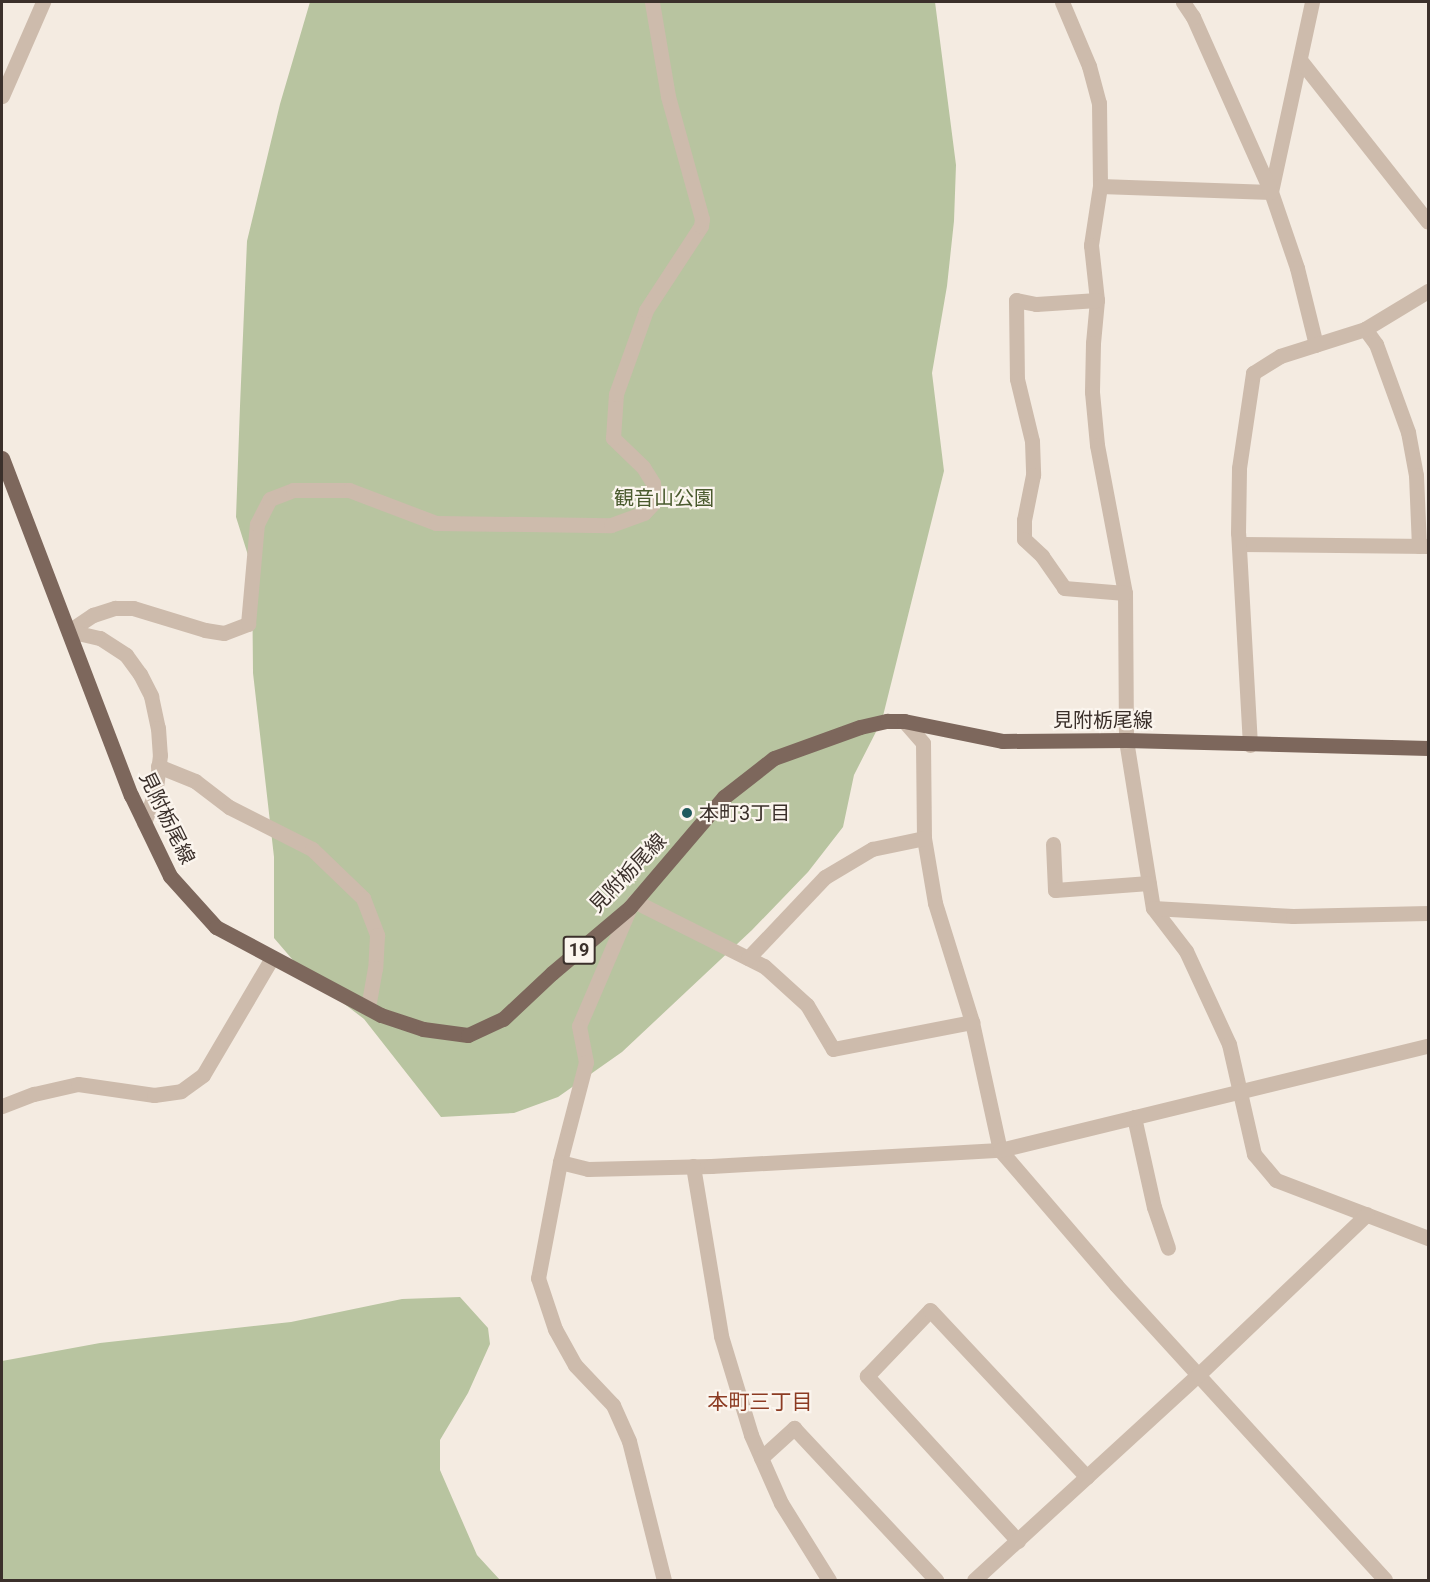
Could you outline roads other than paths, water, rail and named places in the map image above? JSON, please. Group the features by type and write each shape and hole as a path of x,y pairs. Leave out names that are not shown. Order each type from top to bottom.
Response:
{"main road":[{"name":"見附栃尾線","path":"2,458 144,823 170,876 216,927 368,1006 381,1015 423,1029 468,1035 503,1019 632,904 724,797 774,758 860,727 887,721 904,722 1002,741 1126,740 1428,748"}],"street":[{"path":"2,96 43,2"},
{"path":"69,631 93,615 115,608 133,608 205,630 224,633 248,624 258,524 270,499 293,490 349,490 436,523 611,525 644,513 656,500 653,483 643,467 613,438 616,394 646,310 701,226 702,219 668,96 652,2"},
{"path":"1062,2 1089,66 1100,103 1100,186 1091,245 1097,300 1092,372 1097,446 1125,593 1126,740 1153,908 1186,951 1229,1044 1254,1154 1276,1180 1428,1238"},
{"path":"1183,2 1193,17 1271,192 1297,268 1316,345"},
{"path":"1271,192 1312,2"},
{"path":"1300,60 1428,222"},
{"path":"1100,186 1271,192"},
{"path":"1250,745 1239,543 1239,468 1253,373 1280,356 1365,328 1428,291"},
{"path":"1097,300 1036,304 1016,300 1017,379 1033,452 1033,475 1024,520 1024,539 1042,556 1064,588 1125,593"},
{"path":"1239,543 1424,546 1416,475 1408,432 1376,344 1365,328"},
{"path":"69,631 100,638 126,655 140,674 151,696 158,728 158,766 156,790 144,823"},
{"path":"904,722 923,743 924,838 935,903 972,1022 1000,1150 1116,1285 1385,1581"},
{"path":"158,766 195,781 229,807 312,849 363,898 376,936 375,968 368,1006"},
{"path":"748,958 825,877 872,849 924,838"},
{"path":"1053,844 1055,890 1149,883"},
{"path":"664,1581 629,1441 613,1405 574,1365 555,1329 537,1278 560,1162 586,1062 579,1026 632,904 764,966 807,1005 833,1049 972,1022"},
{"path":"1153,908 1293,916 1428,913"},
{"path":"2,1106 34,1094 78,1084 154,1095 181,1090 203,1075 272,958"},
{"path":"560,1162 588,1169 693,1166 1000,1150 1428,1046"},
{"path":"1134,1117 1154,1207 1168,1248"},
{"path":"693,1166 721,1336 751,1435 781,1503 829,1581"},
{"path":"983,1578 1018,1541 1367,1214"},
{"path":"1018,1541 867,1376 930,1311 1087,1477"},
{"path":"761,1458 794,1428 936,1581"}],"place":[{"name":"本町3丁目","path":"687,813"}],"district":[{"name":"本町三丁目","path":"760,1402"}],"park label":[{"name":"観音山公園","path":"664,498"}]}
